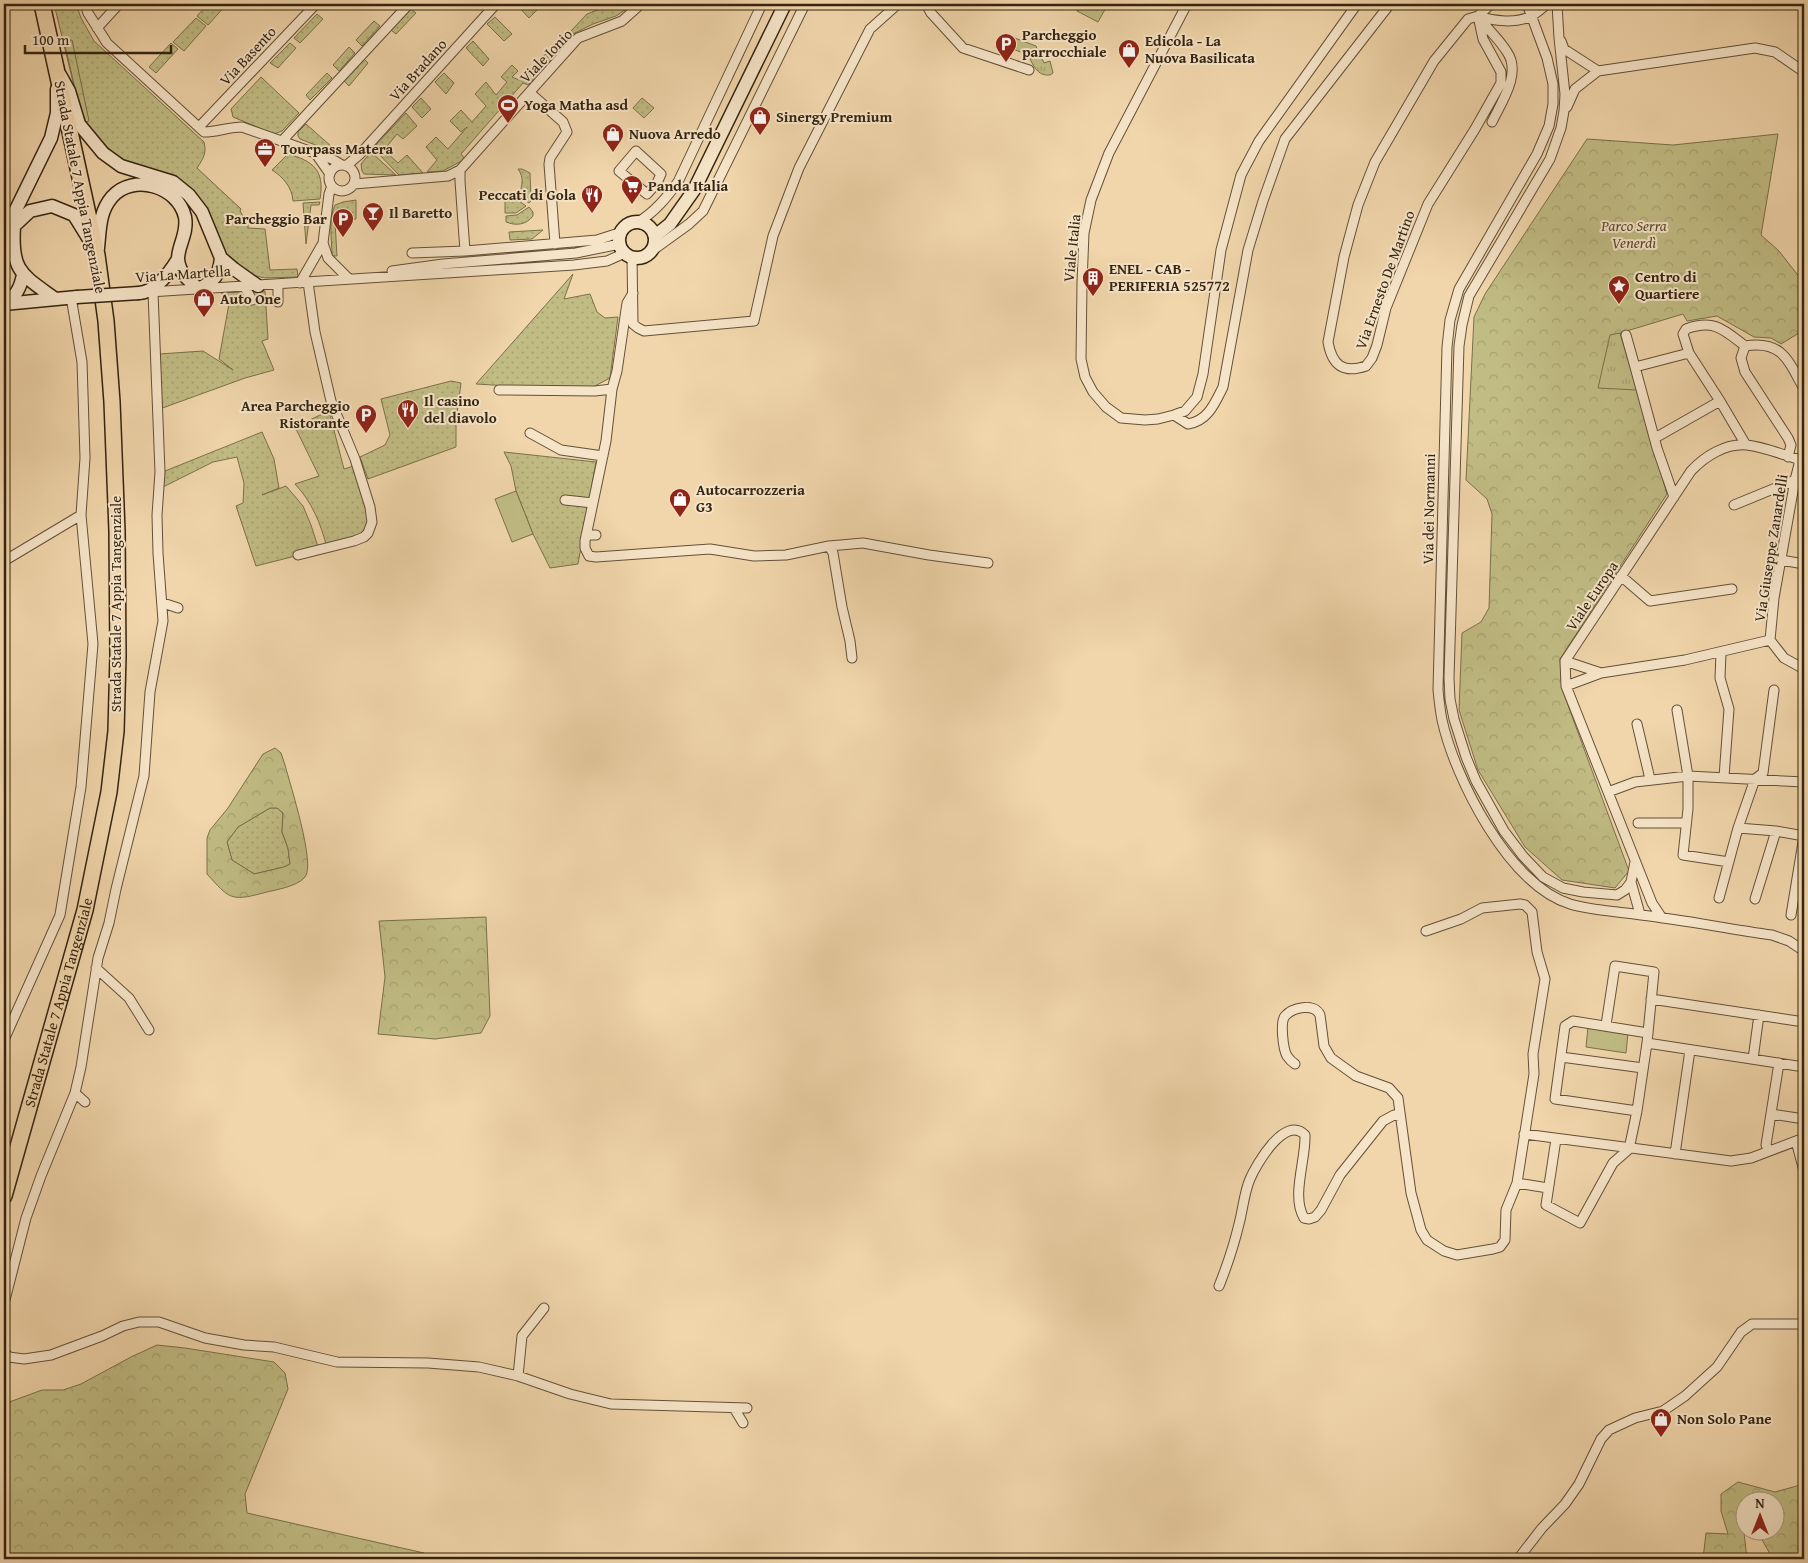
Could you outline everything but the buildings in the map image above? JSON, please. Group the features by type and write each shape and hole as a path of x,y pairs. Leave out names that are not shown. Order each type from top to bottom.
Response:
{"highway":[{"name":"Strada Statale 7 Appia Tangenziale","path":"4,1196 85,910 109,792 116,731 118,656 117,531 112,402 106,321 97,255 42,4"}],"street":[{"path":"85,4 88,13 107,42 204,132 212,132 228,127 242,127 332,159 365,184 376,181 448,176 460,170 466,250"},
{"path":"97,28 119,4"},
{"name":"Via Basento","path":"199,127 316,4"},
{"path":"282,141 409,4"},
{"name":"Via Bradano","path":"350,172 360,154 496,4"},
{"name":"Viale Ionio","path":"460,170 578,38 622,21 641,4"},
{"path":"762,4 678,182 667,198 646,218 627,225 625,246 633,293 633,324 644,331 754,321 774,236 799,168 870,29 898,4"},
{"path":"412,253 597,240 625,246 641,258 647,255 653,250 659,237 694,190 785,4"},
{"path":"659,237 689,224 702,210 805,4"},
{"path":"881,18 887,4"},
{"path":"926,4 963,48 1029,70"},
{"name":"Viale Italia","path":"1187,4 1109,153 1091,200 1084,233 1081,359 1085,377 1093,392 1106,407 1121,418 1158,420 1185,411 1196,397 1203,374 1221,250 1241,175 1259,141 1358,4"},
{"path":"1174,415 1188,424 1198,422 1212,409 1220,394 1230,352 1248,250 1285,139 1390,4"},
{"path":"1478,16 1491,4"},
{"name":"Via dei Normanni","path":"1527,4 1547,58 1553,84 1553,104 1548,126 1537,154 1459,289 1450,320 1447,347 1438,690 1442,720 1461,773 1489,830 1507,854 1533,882 1552,896 1570,904 1616,913 1640,914 1662,918"},
{"path":"1478,16 1487,19 1519,20 1530,16 1547,4"},
{"name":"Via dei Normanni","path":"1558,4 1559,38 1565,94 1561,128 1550,158 1469,296 1462,324 1459,356 1450,699 1466,758 1476,781 1504,831 1543,876 1563,888 1591,893 1617,894 1625,890 1631,882"},
{"path":"1478,16 1509,53 1512,67 1512,78 1492,122"},
{"name":"Via Ernesto De Martino","path":"1478,16 1483,39 1501,72 1501,82 1475,129 1428,204 1386,308 1372,358 1366,366 1348,370 1342,368 1330,353 1328,342 1344,257 1358,205 1376,162 1434,61 1468,19 1478,16"},
{"path":"1559,38 1564,49 1598,71"},
{"path":"1564,111 1575,89 1598,71 1755,48 1775,52 1804,72"},
{"path":"4,234 51,138 57,112 56,69"},
{"path":"56,69 69,91 79,124 103,154 120,166 173,182 189,195 202,212 221,258 220,271 212,282 199,289 185,278 178,259"},
{"path":"530,93 563,122 567,132 548,164 555,244"},
{"path":"636,151 661,174 657,183 647,194 619,171 636,151"},
{"path":"298,555 354,541 368,533 372,522 370,507 355,459 331,401 304,283 323,243 329,194 332,186 330,174 316,154"},
{"path":"330,174 335,168 350,172"},
{"path":"329,203 335,195 348,190 350,172"},
{"path":"4,1304 26,1218 74,1093 81,1067 96,968 144,776 150,692 165,630 158,553 157,515 161,420 146,293 169,273 178,259 186,231 184,216 176,200 166,191 155,186 138,185 125,187 113,196 104,207 100,223 97,255"},
{"path":"332,186 344,191"},
{"path":"54,298 23,276 16,262 13,246 14,226 30,212 52,206 74,215 84,229 97,255"},
{"path":"680,210 689,224"},
{"path":"638,222 647,225 659,237"},
{"path":"323,243 328,258 349,279"},
{"name":"Via La Martella","path":"4,304 54,298 574,265 608,261 625,246"},
{"name":"Via La Martella","path":"365,278 411,268 576,253 625,246"},
{"path":"221,258 258,286"},
{"path":"4,304 14,298 20,288 23,276"},
{"path":"278,284 278,302"},
{"path":"244,286 252,300"},
{"path":"633,293 627,304 617,371 612,389 603,456 586,535 585,548 589,556 645,558 671,556 710,549 743,555 786,555 829,546 863,543 961,562 988,563"},
{"path":"4,1040 60,915 81,787 93,644 81,514 85,458 82,362 74,297"},
{"path":"616,323 625,317"},
{"path":"1746,445 1689,353 1683,334 1686,329 1700,324 1713,325 1727,332 1745,346 1757,344 1771,345 1788,361 1804,389"},
{"path":"1626,335 1674,497"},
{"path":"1745,346 1741,358 1745,372 1788,438 1791,445 1788,456"},
{"path":"1635,368 1689,353"},
{"path":"498,390 546,393 612,389"},
{"path":"1655,438 1720,401"},
{"path":"530,433 561,450 603,456"},
{"name":"Viale Europa","path":"1565,661 1691,471 1702,460 1724,448 1746,445 1802,461"},
{"name":"Via Giuseppe Zanardelli","path":"1770,640 1774,598 1795,480 1802,461"},
{"path":"1734,505 1795,480"},
{"path":"565,500 593,503"},
{"path":"4,561 81,514"},
{"path":"586,535 596,535"},
{"path":"829,546 833,553 852,658"},
{"path":"1781,560 1804,564"},
{"path":"1621,576 1650,601 1732,589"},
{"path":"163,603 178,608"},
{"path":"1566,686 1601,673 1721,653 1770,640 1784,658 1804,669"},
{"path":"1721,653 1720,678 1729,709 1724,777"},
{"path":"1601,673 1565,661 1566,686 1635,862 1652,903 1662,918 1772,935 1789,940 1804,951"},
{"path":"1719,898 1738,828 1755,779 1763,772 1774,690"},
{"path":"1677,710 1688,776 1683,856 1729,862"},
{"path":"1637,724 1650,779"},
{"path":"1608,792 1635,782 1688,776 1804,782"},
{"path":"1638,823 1686,823"},
{"path":"1738,828 1776,830 1804,836 1791,915"},
{"path":"1755,899 1776,830"},
{"path":"1635,862 1631,882 1640,914"},
{"path":"1295,1064 1286,1055 1282,1021 1286,1015 1296,1010 1309,1007 1314,1008 1320,1014 1322,1039 1327,1053 1338,1064 1356,1076 1395,1092 1400,1106 1411,1193 1421,1230 1427,1240 1451,1254 1464,1254 1493,1249 1503,1244 1505,1240 1506,1210 1517,1183 1534,1074 1533,1054 1544,987 1544,973 1537,952 1532,912 1525,905 1520,904 1482,908 1451,923 1426,931"},
{"path":"1556,1139 1546,1205 1580,1224 1613,1163 1629,1149 1644,1068 1654,972 1615,966 1606,1025"},
{"path":"96,968 129,998 149,1030"},
{"path":"1651,999 1804,1022"},
{"path":"1753,1059 1759,1015"},
{"path":"1637,1111 1555,1099 1565,1026 1573,1021 1648,1033"},
{"path":"1647,1043 1804,1067"},
{"path":"1675,1154 1690,1050"},
{"path":"1561,1057 1644,1068"},
{"path":"1769,1151 1766,1145 1779,1063"},
{"path":"74,1093 84,1102"},
{"path":"1771,1114 1804,1119"},
{"path":"1219,1286 1240,1222 1250,1179 1267,1152 1280,1136 1289,1131 1299,1131 1304,1135 1299,1188 1302,1216 1309,1219 1321,1210 1340,1175 1383,1121 1394,1115 1400,1116"},
{"path":"1524,1134 1629,1149 1735,1161 1800,1139 1804,1171"},
{"path":"1517,1183 1548,1188"},
{"path":"518,1376 522,1336 544,1308"},
{"path":"4,1352 9,1357 24,1359 52,1355 124,1326 139,1322 159,1322 205,1338 244,1345 274,1347 337,1362 442,1360 518,1376 570,1394 610,1404 747,1408"},
{"path":"1518,1559 1542,1528 1570,1498 1579,1484 1600,1439 1609,1430 1635,1418 1663,1411 1685,1396 1717,1367 1741,1332 1752,1324 1804,1324"},
{"path":"734,1408 744,1423"}],"green space":[{"path":"54,4 76,4 81,18 94,41 204,142 204,156 197,168 241,209 240,211 248,224 248,228 265,229 270,270 297,269 298,277 265,278 247,274 234,264 222,248 205,209 136,166 109,153 83,123"},
{"path":"208,4 227,4 208,25 197,16"},
{"path":"516,4 530,4 537,10 529,18"},
{"path":"613,4 623,4 628,8 616,16 593,24 573,34 563,48 528,85 523,83 461,154 465,159 443,171 427,172 437,160 426,147 436,137 448,149 467,127 461,132 450,121 461,110 472,122 486,106 475,94 486,82 496,95 507,82 501,77 512,65 518,71 512,77 519,80 529,75 540,58 554,49 587,14"},
{"path":"1080,4 1108,4 1098,22 1077,11"},
{"path":"411,9 416,13 396,34 391,30"},
{"path":"317,14 323,19 300,43 294,38"},
{"path":"495,17 512,34 504,41 487,24"},
{"path":"196,18 206,26 184,51 173,42"},
{"path":"374,21 380,26 362,46 356,40"},
{"path":"1012,37 1036,46 1037,49 1027,54 1003,46 1002,44"},
{"path":"72,40 89,121 83,123 64,41"},
{"path":"473,41 489,59 483,66 466,48"},
{"path":"171,43 178,49 156,73 149,67"},
{"path":"290,43 296,48 278,68 270,63"},
{"path":"349,47 355,53 339,71 333,65"},
{"path":"1040,55 1044,63 1050,61 1053,73 1050,75 1038,71 1030,59"},
{"path":"364,59 368,63 349,86 344,81"},
{"path":"327,73 332,78 310,100 306,95"},
{"path":"444,73 454,83 446,94 435,82"},
{"path":"261,77 299,113 282,131 274,134 233,117 231,109"},
{"path":"421,98 431,109 422,118 412,107"},
{"path":"642,98 654,108 644,118 633,108"},
{"path":"406,113 417,126 403,139 397,134 384,150 398,163 407,155 423,173 399,175 373,148"},
{"path":"306,124 341,155 300,139 298,132"},
{"name":"Parco Serra Venerdì","path":"1778,134 1761,235 1779,251 1804,283 1804,330 1781,344 1771,338 1754,337 1717,316 1687,321 1683,314 1620,333 1667,494 1560,659 1562,689 1629,871 1615,888 1562,880 1525,847 1478,770 1459,710 1462,633 1481,622 1489,608 1492,514 1487,499 1466,480 1474,317 1485,294 1587,139 1673,145"},
{"path":"371,152 396,175 364,174 361,164"},
{"path":"288,154 304,160 315,168 321,181 320,199 293,201 291,191 286,183 272,170"},
{"path":"518,169 530,173 531,201 529,203 518,195 522,182"},
{"path":"515,198 526,206 516,213 505,213 505,199 512,200"},
{"path":"356,200 356,219 335,222 337,256 332,256 331,224 335,205"},
{"path":"320,202 319,205 311,205 306,244 303,203"},
{"path":"529,207 533,212 533,216 524,223 513,224 506,222 506,216 517,215"},
{"path":"543,230 532,239 510,240 509,232"},
{"path":"573,274 564,299 590,294 597,312 605,318 618,317 610,378 593,387 476,384"},
{"path":"265,291 268,339 262,341 274,370 245,378 157,410 159,354 203,351 233,370 219,359 230,298 221,293"},
{"path":"1620,333 1637,390 1598,388 1610,335"},
{"path":"451,381 461,383 456,421 456,447 368,479 360,457 385,445 390,435 381,399"},
{"path":"329,411 344,469 357,465 372,516 368,533 327,548 315,514 295,484 319,476 296,429 304,427 303,423"},
{"path":"262,432 274,459 279,488 262,495 286,486 303,506 319,550 256,566 236,506 243,503 244,483 237,457 213,462 163,487 165,471"},
{"path":"504,452 596,462 578,564 550,568 533,534 516,491 511,466"},
{"path":"516,491 533,534 512,542 495,499"},
{"path":"275,748 281,753 305,841 308,870 305,877 291,886 252,896 231,896 220,888 207,874 207,838 210,830 228,808 263,754","holes":["270,808 277,808 283,813 282,832 288,848 290,864 254,874 232,860 227,842 238,827"]},
{"path":"270,808 277,808 283,813 282,832 288,848 290,864 254,874 232,860 227,842 238,827"},
{"path":"486,917 490,1016 481,1033 435,1039 378,1034 385,977 379,921"},
{"path":"1588,1027 1628,1033 1626,1053 1586,1047"},
{"path":"157,1345 274,1362 285,1373 288,1389 245,1494 247,1513 424,1553 424,1559 4,1559 4,1404 42,1390 63,1390 81,1384"},
{"path":"1738,1482 1768,1490 1736,1490 1736,1540 1745,1540 1747,1559 1703,1559 1706,1533 1728,1534 1721,1511 1721,1494"},
{"path":"1804,1484 1804,1559 1773,1559 1762,1540 1786,1540 1786,1490 1782,1490"}],"place":[{"name":"Parcheggio parrocchiale","path":"1006,63"},
{"name":"Edicola - La Nuova Basilicata","path":"1129,69"},
{"name":"Yoga Matha asd","path":"508,124"},
{"name":"Sinergy Premium","path":"760,136"},
{"name":"Nuova Arredo","path":"613,153"},
{"name":"Tourpass Matera","path":"265,168"},
{"name":"Panda Italia","path":"632,205"},
{"name":"Peccati di Gola","path":"592,214"},
{"name":"Il Baretto","path":"373,232"},
{"name":"Parcheggio Bar","path":"343,238"},
{"name":"ENEL - CAB - PERIFERIA 525772","path":"1093,297"},
{"name":"Centro di Quartiere","path":"1619,305"},
{"name":"Auto One","path":"204,318"},
{"name":"Il casino del diavolo","path":"408,429"},
{"name":"Area Parcheggio Ristorante","path":"366,434"},
{"name":"Autocarrozzeria G3","path":"680,518"},
{"name":"Non Solo Pane","path":"1661,1438"}]}
